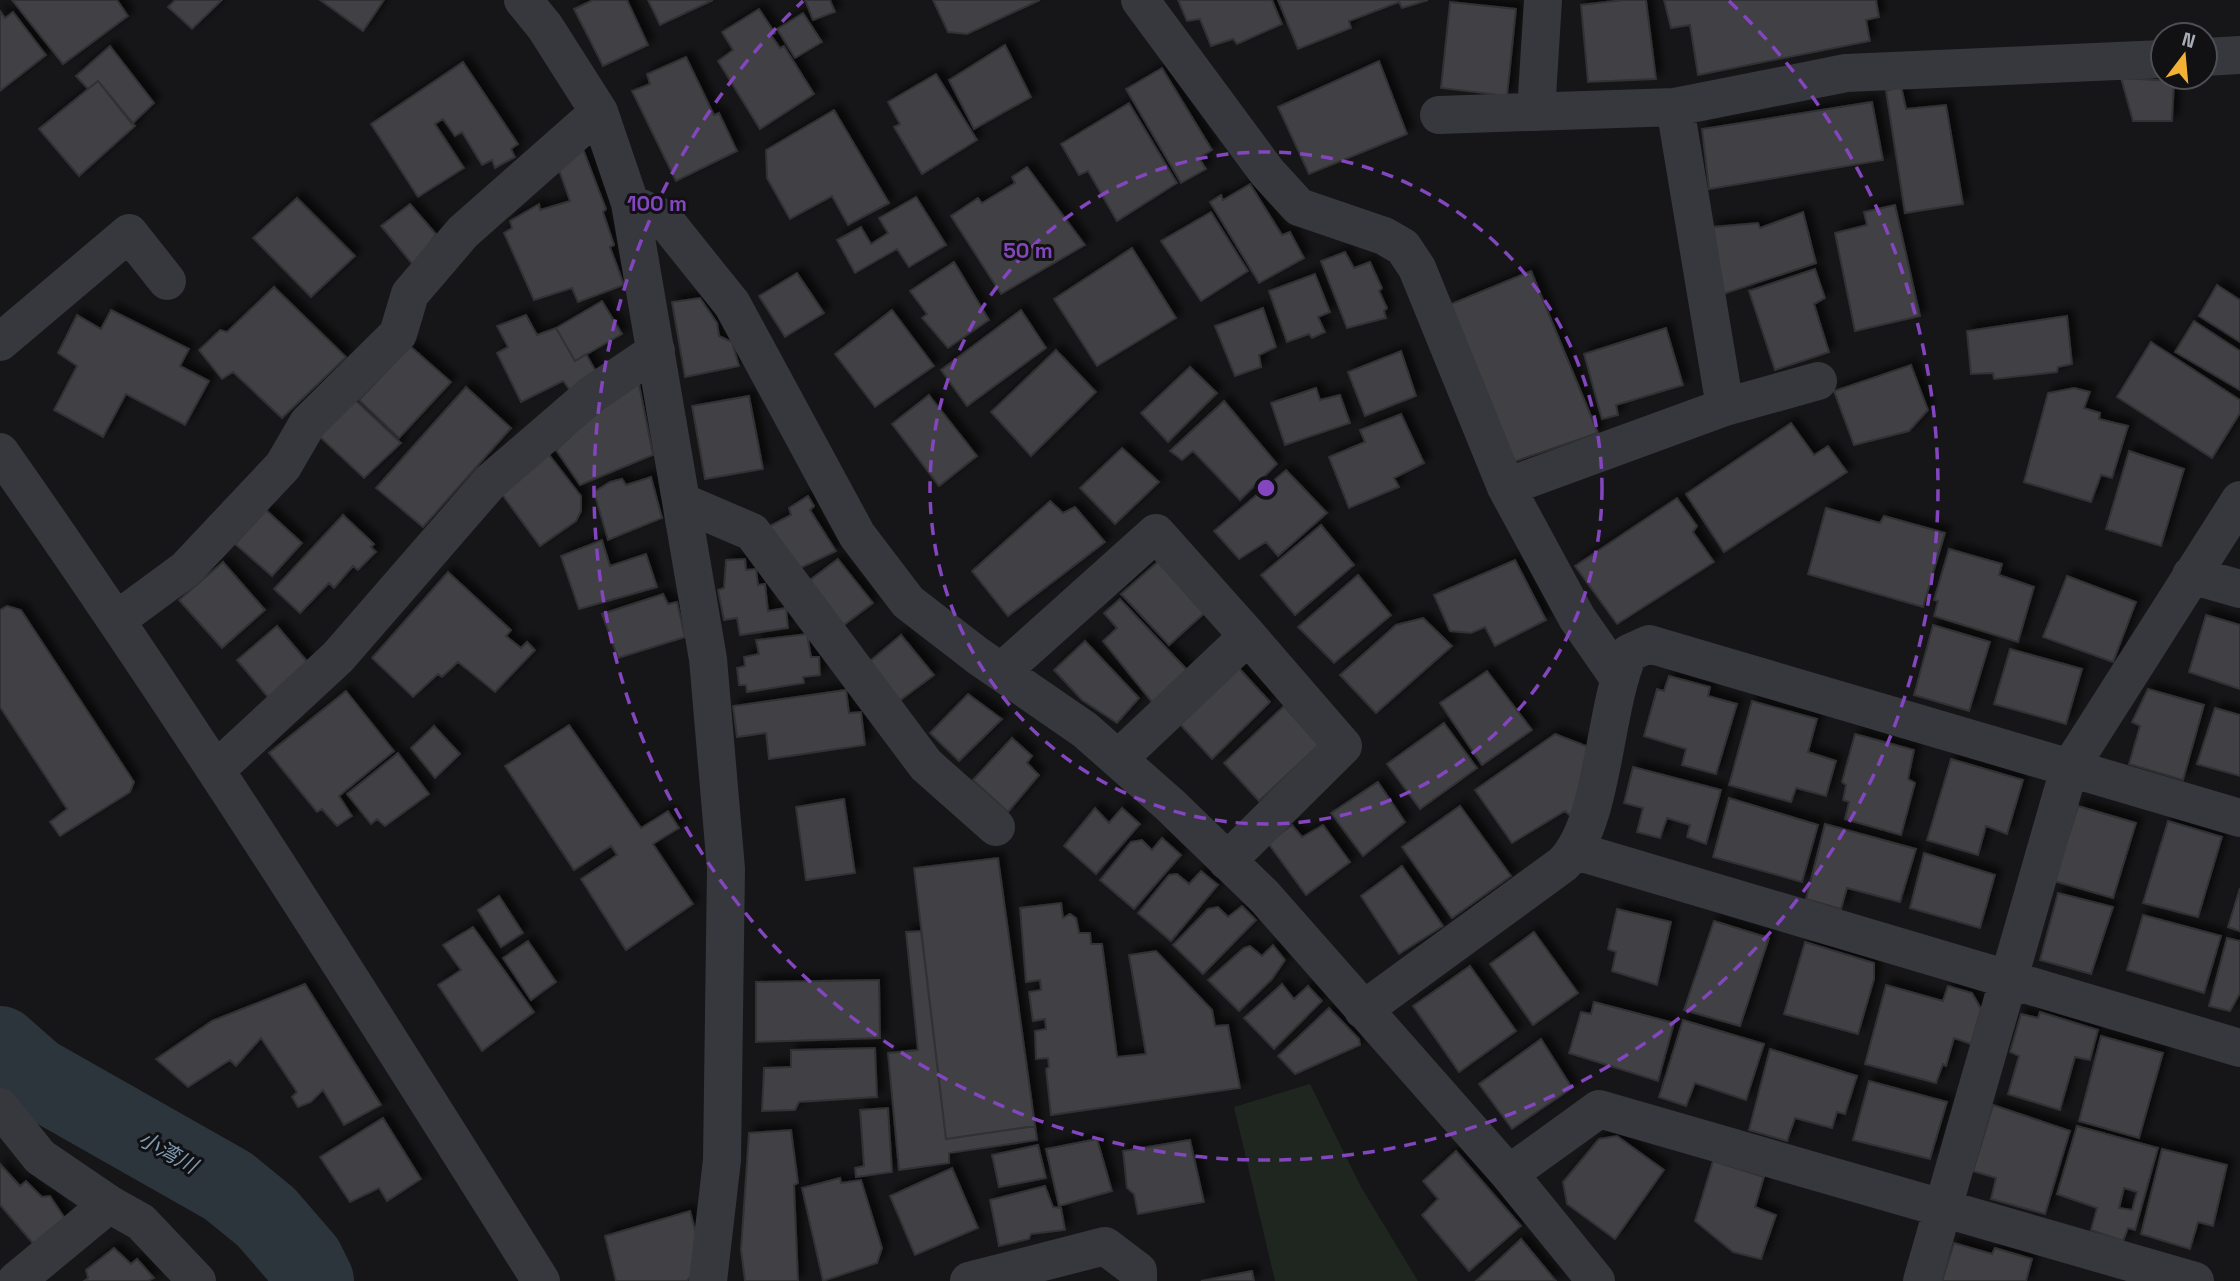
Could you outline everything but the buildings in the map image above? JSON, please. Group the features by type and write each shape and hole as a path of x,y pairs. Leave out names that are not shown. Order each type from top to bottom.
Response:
{"street":[{"path":"523,0 545,27 599,112 630,203 708,659 726,869 722,1160 708,1281"},
{"path":"1140,0 1267,172 1300,207 1384,236 1403,247 1418,268 1506,487 1577,618 1618,677"},
{"path":"1536,112 1543,0"},
{"path":"2219,56 2240,55"},
{"path":"1439,115 1675,107 1846,73 2149,60"},
{"path":"1675,107 1725,407"},
{"path":"118,619 186,569 282,466 308,423 398,334 410,294 463,232 599,112"},
{"path":"630,203 663,218 732,304 857,535 908,602 1001,672 1085,730 1264,896 1509,1174 1596,1281"},
{"path":"0,342 129,233 167,281"},
{"path":"217,769 338,657 490,482 591,395 656,351"},
{"path":"1506,487 1725,407 1818,381"},
{"path":"0,452 118,619 217,769 541,1281"},
{"path":"1922,1281 2006,980 2069,769 2240,500"},
{"path":"682,502 752,532 926,765 996,827"},
{"path":"1001,672 1156,533 1343,746 1227,861"},
{"path":"2191,575 2240,589"},
{"path":"1118,759 1248,636"},
{"path":"1363,1010 1563,864 1576,851 1590,807 1618,677 1629,653 1649,644 2240,818"},
{"path":"1576,851 2240,1048"},
{"path":"0,1107 40,1157 109,1204 141,1222 197,1281"},
{"path":"1509,1174 1599,1109 2195,1281"},
{"path":"16,1281 109,1204"},
{"path":"969,1281 1105,1246 1138,1271 1138,1281"}],"shaded area":[{"path":"1310,1084 1361,1187 1418,1281 1275,1281 1234,1107"}],"waterway":[{"name":"小湾川","path":"0,1046 34,1076 228,1186 266,1217 304,1261 314,1281"}]}
